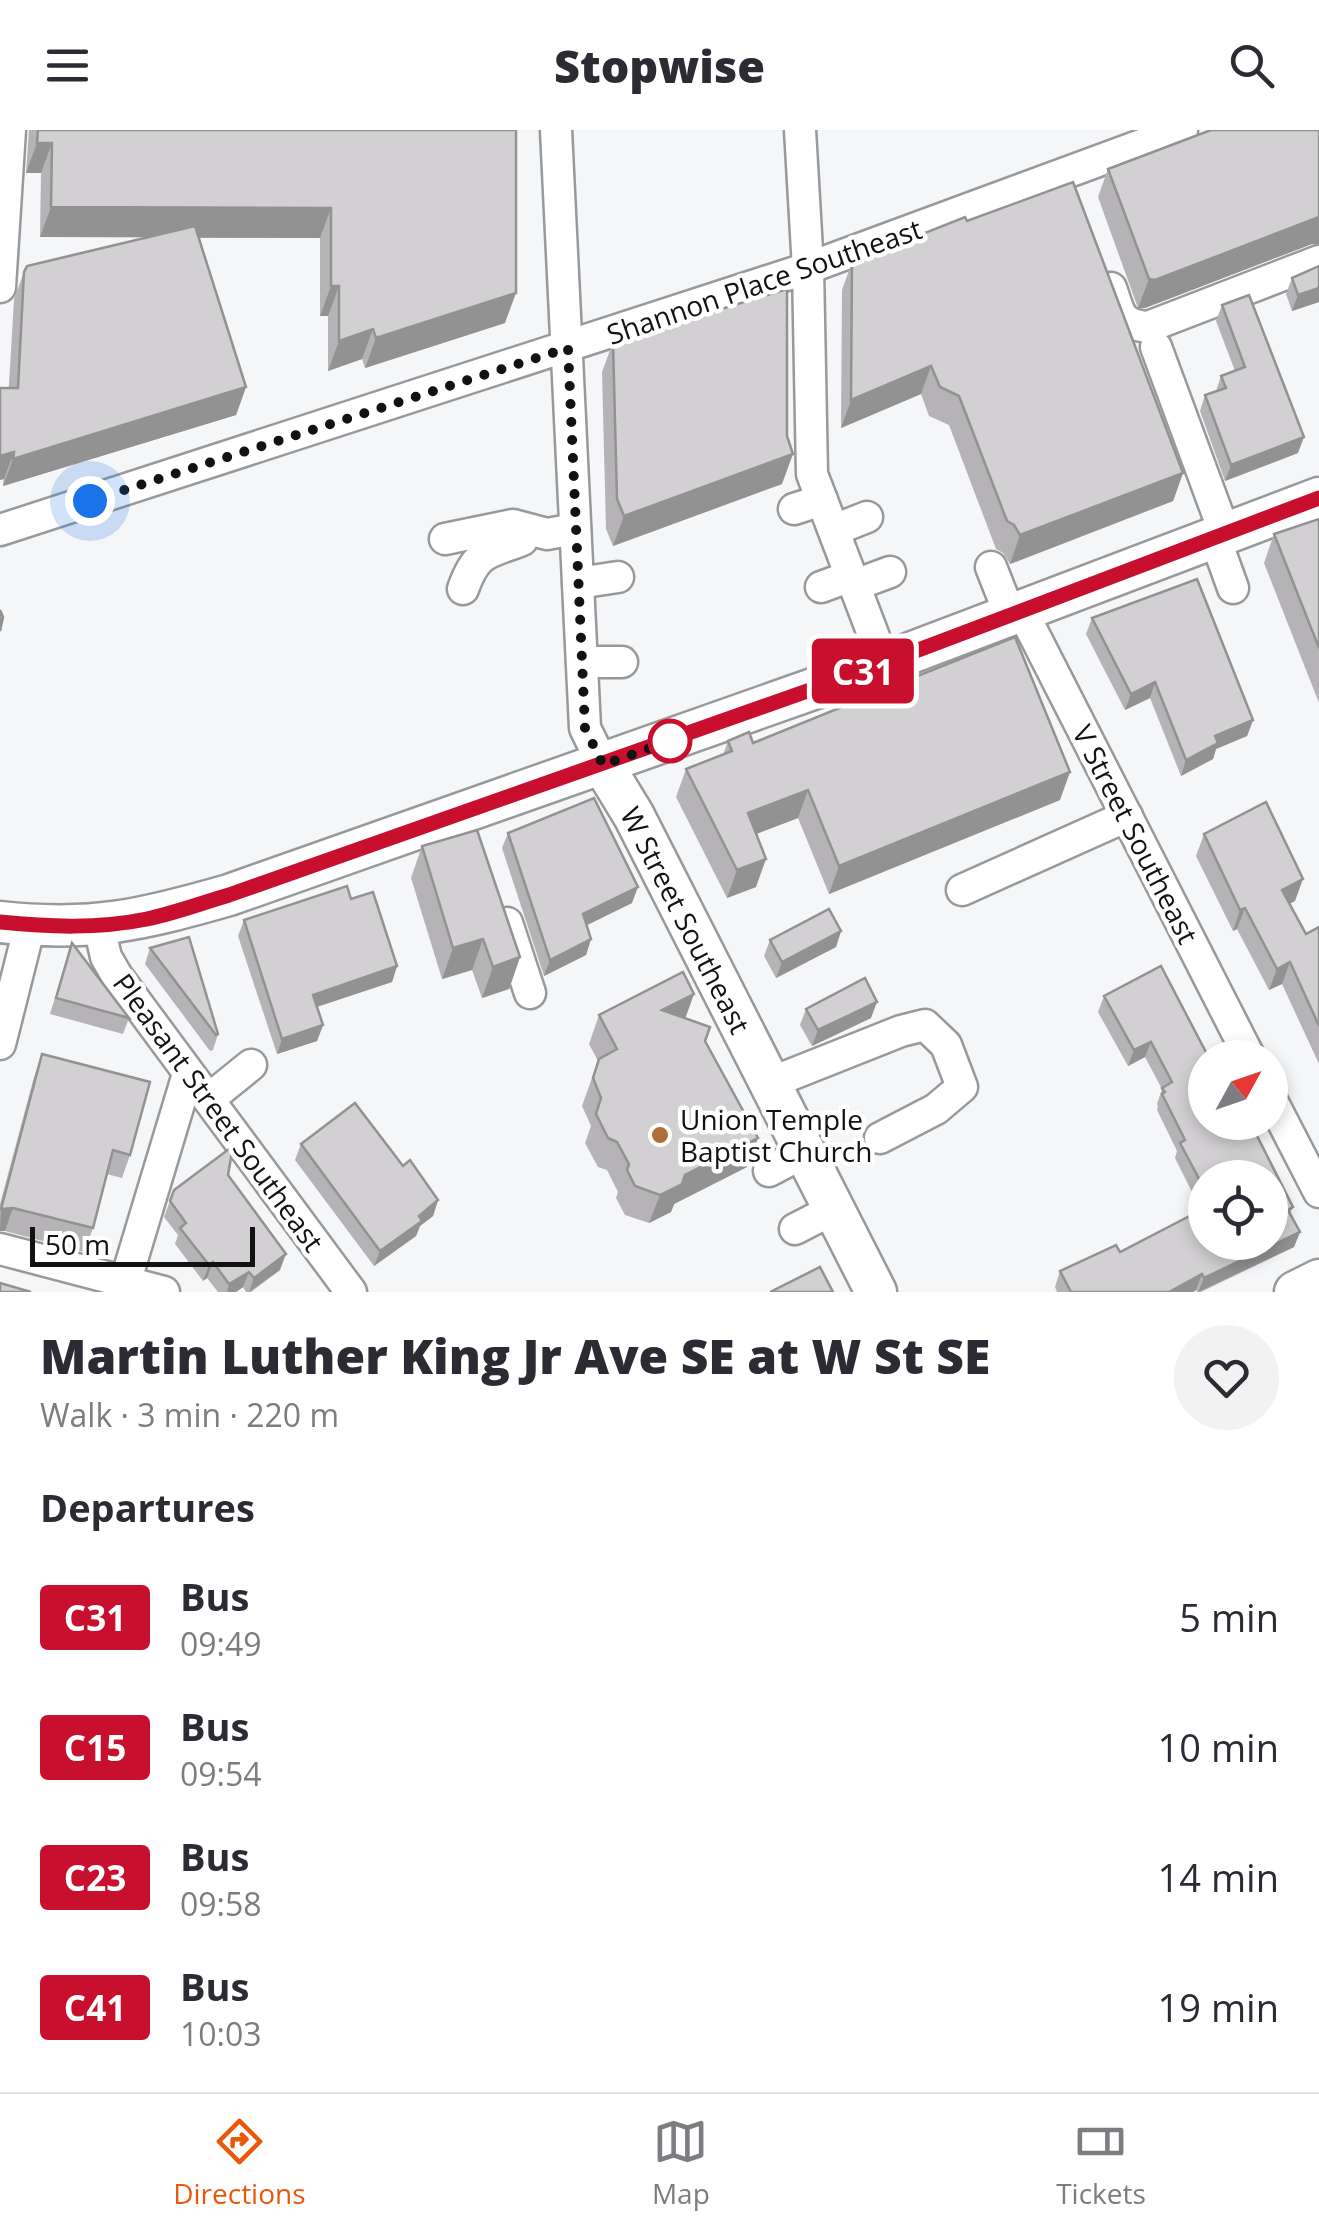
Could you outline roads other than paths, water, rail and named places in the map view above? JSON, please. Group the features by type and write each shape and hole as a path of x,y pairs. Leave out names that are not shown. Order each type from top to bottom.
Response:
{"main road":[{"path":"15,924 99,926 148,919 476,829 603,765 1319,498"},
{"name":"W Street Southeast","path":"603,765 634,816 876,1292"},
{"path":"1296,1292 1319,1280"}],"street":[{"path":"0,287 10,130"},
{"name":"W Street Southeast","path":"556,130 585,728 603,765"},
{"path":"800,130 808,268 812,474 808,504 834,530 884,663"},
{"name":"Shannon Place Southeast","path":"0,530 1073,182 1182,130"},
{"path":"1103,264 1123,320 1132,326 1148,327 1319,261"},
{"path":"1156,347 1220,536 1233,588"},
{"path":"834,530 867,517"},
{"path":"445,539 513,525 532,532"},
{"path":"463,589 477,559 487,550 518,542 532,532 576,529"},
{"name":"V Street Southeast","path":"991,566 1127,816 1241,1040"},
{"path":"822,587 890,572"},
{"path":"578,583 618,577"},
{"path":"582,662 622,662"},
{"path":"962,890 1127,816"},
{"path":"496,893 530,993"},
{"path":"0,1044 15,924"},
{"name":"Pleasant Street Southeast","path":"99,926 106,957 117,976 208,1099 336,1287"},
{"path":"770,1083 925,1025 946,1045 962,1087 936,1109 880,1138"},
{"path":"208,1099 251,1065"},
{"path":"125,1283 188,1074"},
{"path":"1288,1131 1319,1192"},
{"path":"768,1171 805,1152"},
{"path":"795,1228 834,1209"},
{"path":"0,1249 164,1292"}],"place":[{"name":"Union Temple Baptist Church","path":"660,1135"}]}
